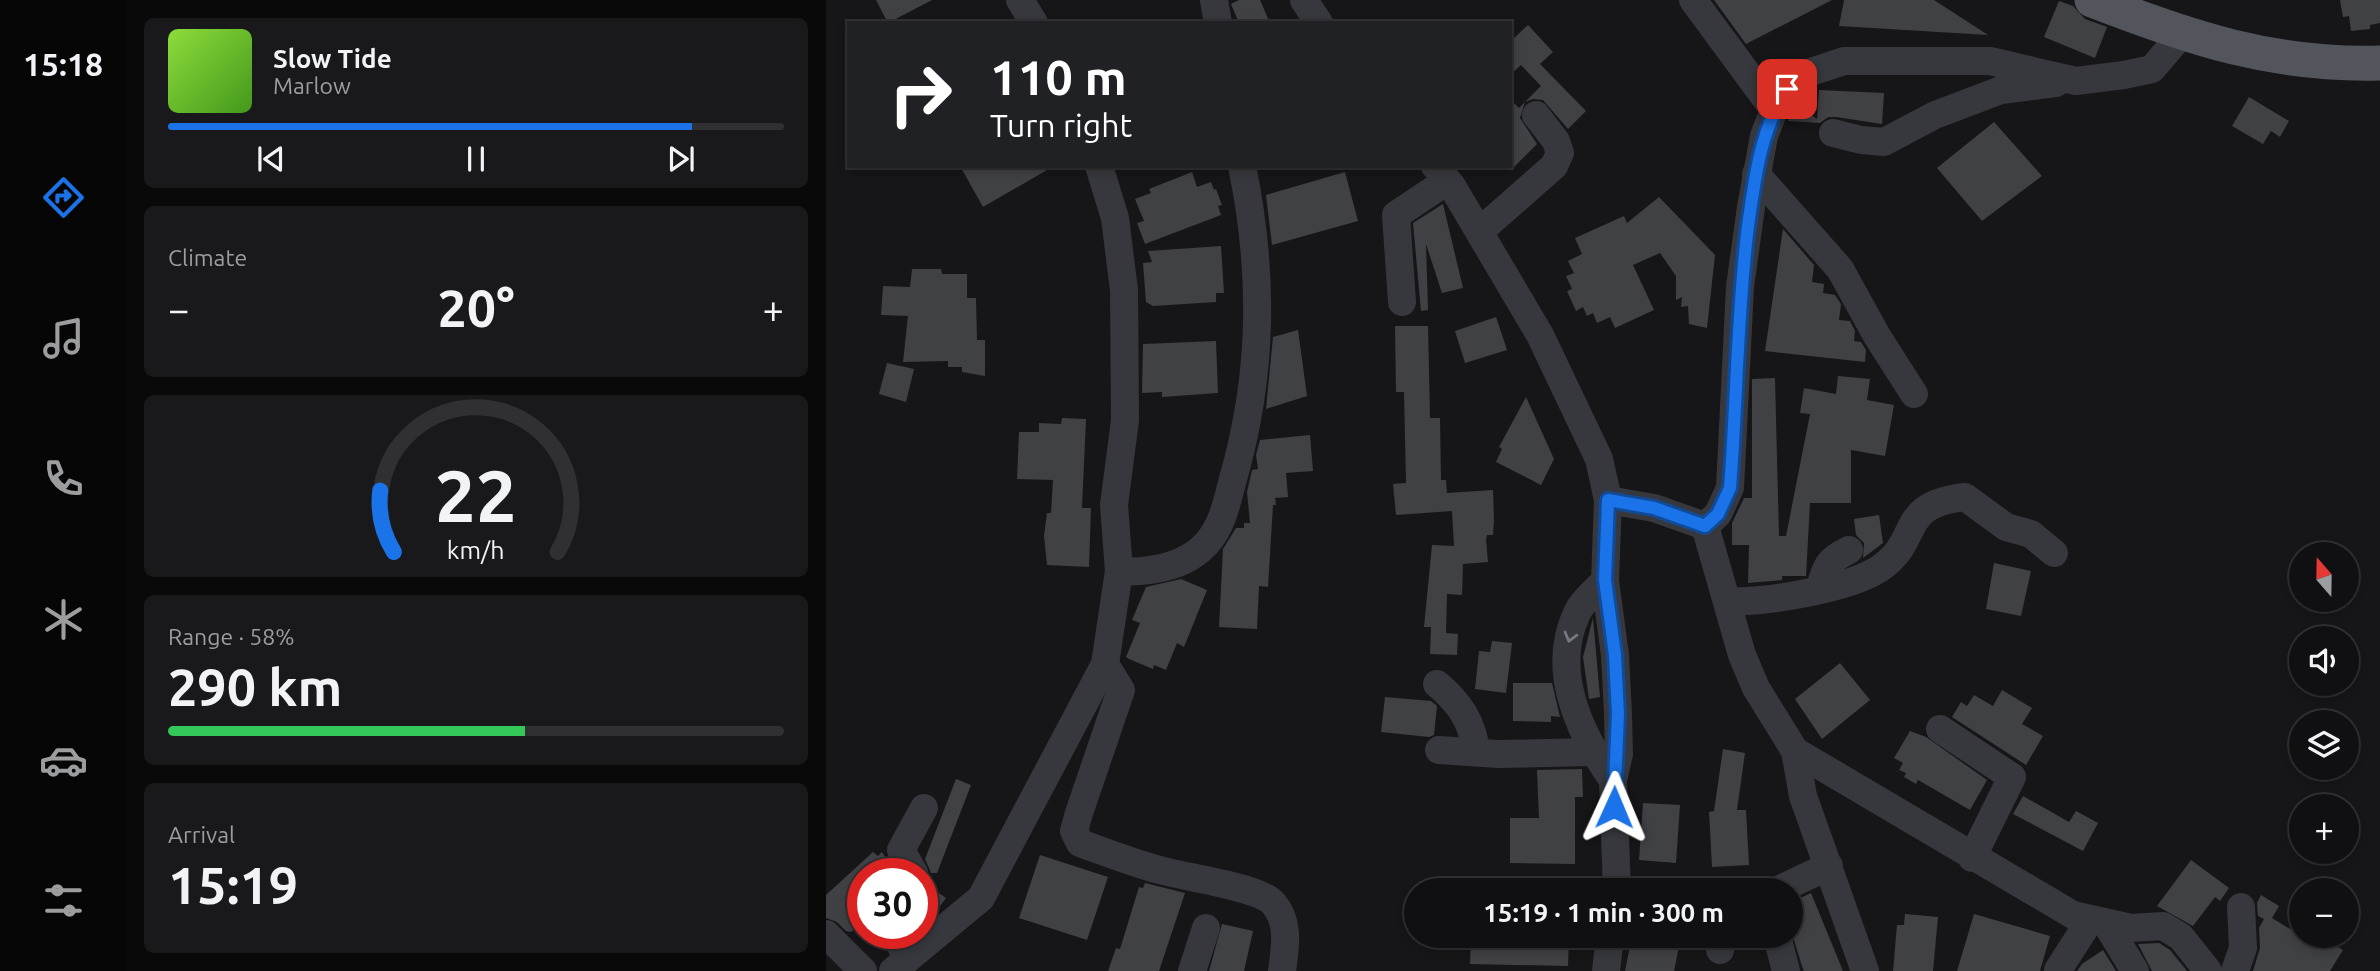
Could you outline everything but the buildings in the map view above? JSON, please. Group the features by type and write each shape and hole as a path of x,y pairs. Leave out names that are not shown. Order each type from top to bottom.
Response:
{"main road":[{"path":"2092,0 2181,35 2252,54 2347,64 2380,63"}],"street":[{"path":"1020,0 1033,21"},
{"path":"1214,0 1218,21"},
{"path":"1304,0 1318,21"},
{"path":"1693,0 1774,110"},
{"path":"1833,133 1884,142 1935,115 2001,90 2152,69 2181,35"},
{"path":"1705,526 1718,514 1730,488 1740,287 1756,174 1764,136 1774,110 1787,89 1808,73 1844,61 1990,61 2076,81"},
{"path":"1480,231 1554,166 1560,153 1556,141 1536,115"},
{"path":"900,965 981,898 1016,855 1105,663 1119,571 1114,505 1125,420 1124,290 1115,218 1100,168"},
{"path":"1119,571 1142,573 1179,562 1206,544 1219,528 1247,428 1255,369 1255,260 1242,168"},
{"path":"1402,302 1396,215 1441,174 1480,231 1541,335 1599,459 1608,500 1605,580 1615,655 1619,754 1613,780 1624,878"},
{"path":"1756,174 1840,269 1877,336 1914,394"},
{"path":"1727,601 1754,602 1820,589 1879,569 1901,546 1918,512 1942,500 1965,497 2006,527 2031,534 2054,553"},
{"path":"1608,500 1654,508 1705,526"},
{"path":"1705,526 1732,627 1752,677 1795,751 1803,796 1865,971"},
{"path":"1820,589 1825,567 1831,558 1849,550"},
{"path":"1605,580 1577,612 1564,661 1571,695 1592,752 1613,780"},
{"path":"1105,663 1121,691 1074,831 1080,843 1157,870 1235,886 1273,902 1283,920 1286,936 1282,971"},
{"path":"1437,684 1453,697 1467,717 1476,752"},
{"path":"1940,729 2012,777 1972,858"},
{"path":"1439,750 1592,752"},
{"path":"1795,751 1972,858 2073,915 2131,928 2163,926 2182,937 2208,971"},
{"path":"906,858 901,850 924,808"},
{"path":"1803,878 1829,866"},
{"path":"2235,971 2243,948 2241,907"},
{"path":"2058,970 2098,922"},
{"path":"2098,922 2135,971"},
{"path":"1192,971 1206,928"},
{"path":"826,934 863,971"},
{"path":"1606,971 1609,948"},
{"path":"1780,948 1786,971"}],"route":[{"path":"1614,807 1613,780 1619,754 1615,655 1605,580 1608,500 1654,508 1705,526 1718,514 1730,488 1740,287 1751,207 1764,136 1774,110 1787,89"}]}
